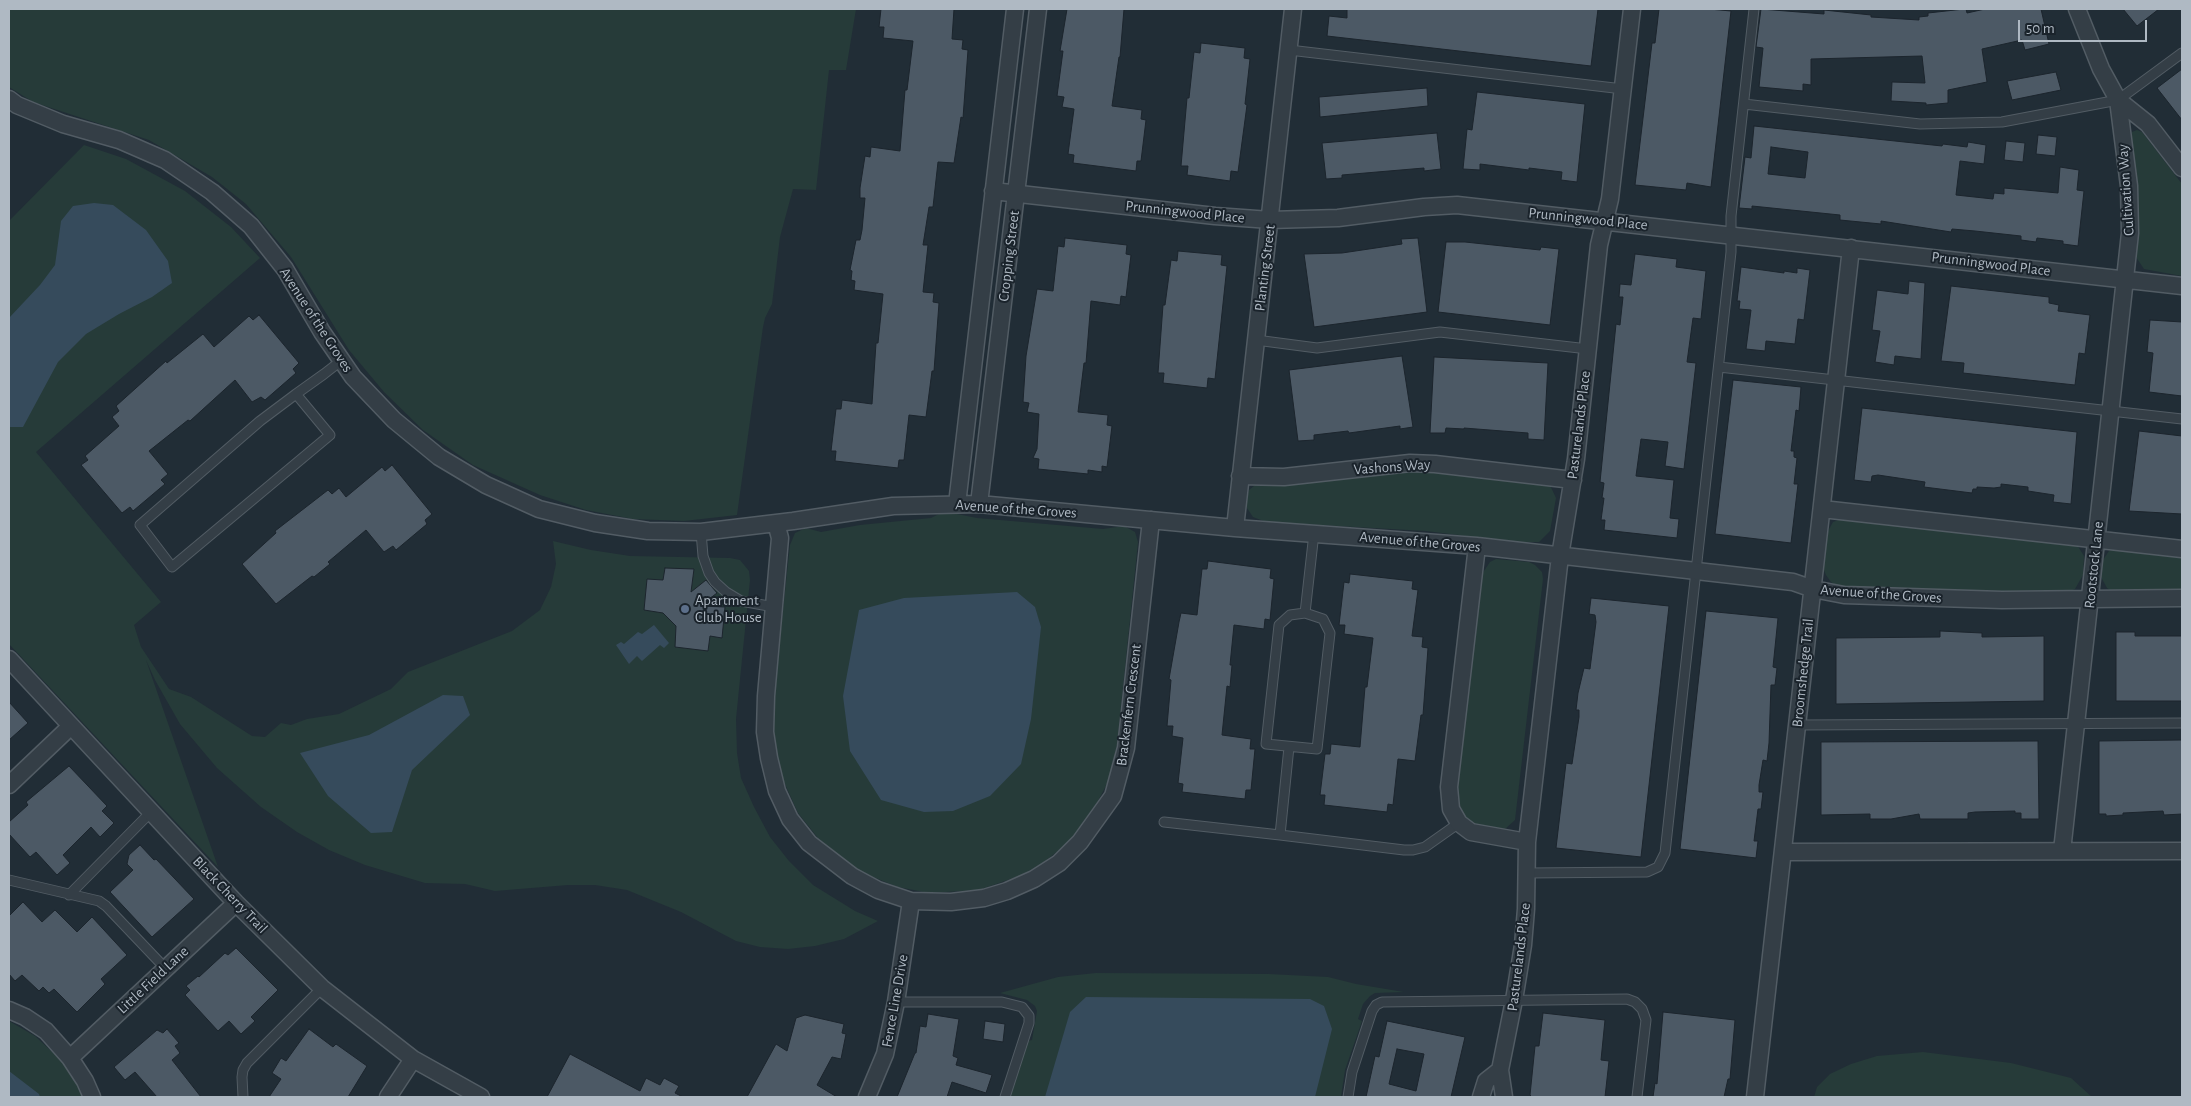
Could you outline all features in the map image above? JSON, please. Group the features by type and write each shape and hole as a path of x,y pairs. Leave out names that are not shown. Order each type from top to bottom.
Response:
{"street":[{"name":"Cropping Street","path":"957,504 1015,9"},
{"name":"Cropping Street","path":"979,504 1038,9"},
{"name":"Planting Street","path":"1235,528 1293,9"},
{"name":"Pasturelands Place","path":"1504,1097 1500,1070 1514,1000 1526,918 1528,842 1560,556 1573,480 1599,244 1610,199 1632,9"},
{"name":"Cultivation Way","path":"2077,9 2101,69 2118,100 2129,186 2130,233 2126,280"},
{"name":"Avenue of the Groves","path":"9,99 16,105 63,124 119,140 165,160 212,192 250,226 285,269 322,332 353,377 394,420 439,457 486,485 539,509 595,523 648,531 700,532 893,506 979,504 1235,528 1477,546 1793,582 1813,589 1844,594 1915,598 2182,598"},
{"name":"Cultivation Way","path":"2118,100 2148,124 2182,168"},
{"name":"Prunningwood Place","path":"994,191 1215,216 1270,220 1338,218 1424,207 1457,205 2182,286"},
{"name":"Broomshedge Trail","path":"1755,1097 1851,248"},
{"name":"Rootstock Lane","path":"2062,851 2126,280"},
{"name":"Vashons Way","path":"1240,476 1284,477 1410,463 1435,464 1573,480"},
{"path":"1822,509 2182,549"},
{"name":"Brackenfern Crescent","path":"776,523 780,538 766,696 765,732 768,758 777,791 790,818 809,843 831,862 852,876 878,890 911,901 951,902 984,898 1007,891 1034,879 1059,863 1080,842 1113,796 1126,748 1150,520"},
{"path":"1477,546 1449,787 1450,809 1459,823 1471,832 1528,842"},
{"name":"Black Cherry Trail","path":"9,659 70,727 236,903 322,988 413,1059 480,1097"},
{"path":"9,785 70,727"},
{"path":"1783,852 2182,851"},
{"name":"Fence Line Drive","path":"867,1097 885,1054 896,1002 911,901"},
{"name":"Little Field Lane","path":"70,1058 236,903"},
{"path":"9,1010 25,1017 46,1031 70,1058 85,1081 92,1097"},
{"path":"388,1097 413,1059"},
{"path":"1481,1097 1486,1081 1500,1070"}],"lane":[{"path":"1528,873 1647,872 1658,867 1665,853 1731,252 1730,235 1754,9"},
{"path":"1289,50 1623,89"},
{"path":"1744,104 1920,124 2002,122 2118,100 2182,53"},
{"path":"1256,340 1317,348 1440,332 1588,349"},
{"path":"296,394 330,436 172,568 140,524 260,421 296,394 342,360"},
{"path":"1718,367 2182,418"},
{"path":"700,532 703,556 709,573 716,582 726,592 741,601 774,607"},
{"path":"1306,613 1314,533"},
{"path":"1306,613 1322,619 1330,634 1316,749 1266,744 1280,625 1290,615 1306,613"},
{"path":"1798,725 2182,723"},
{"path":"1280,835 1289,747"},
{"path":"69,895 151,812"},
{"path":"1164,822 1404,850 1425,847 1459,823"},
{"path":"9,880 99,901 166,969"},
{"path":"243,1097 242,1077 247,1063 322,988"},
{"path":"1348,1097 1352,1072 1372,1011 1376,1005 1382,1002 1627,999 1636,1002 1642,1008 1646,1020 1637,1097"},
{"path":"896,1002 1002,1002 1022,1007 1029,1016 1029,1023 1006,1097"}],"green space":[{"path":"9,9 856,9 846,70 829,70 816,190 793,189 780,237 772,304 763,327 737,515 684,521 633,519 586,510 540,495 473,465 423,430 384,392 349,350 291,257 246,204 212,177 149,140 33,102 9,87"},
{"path":"2137,130 2142,132 2182,184 2182,276 2144,269 2136,257 2137,190 2130,135"},
{"path":"84,145 126,159 185,191 231,227 260,258 36,452 161,602 134,625 141,647 169,689 191,697 252,736 265,737 281,723 291,725 307,719 339,714 391,689 408,672 512,631 540,610 551,587 556,564 553,541 591,550 630,556 730,558 740,560 749,571 750,580 736,719 737,753 741,778 770,837 789,861 813,885 855,911 878,921 844,939 815,946 788,949 760,947 736,941 681,912 627,890 595,885 568,885 495,891 465,884 425,883 365,865 329,850 297,832 261,807 217,768 180,724 146,660 218,867 9,644 9,221"},
{"path":"1405,468 1549,483 1556,498 1550,531 1539,542 1515,542 1426,531 1266,522 1253,517 1247,508 1246,502 1249,490 1259,482"},
{"path":"941,513 1103,529 1124,526 1135,532 1138,542 1117,745 1108,782 1098,801 1069,842 1044,862 1022,875 979,890 929,893 898,887 868,875 854,868 818,838 798,813 784,782 773,741 772,713 790,545 795,533 806,528 821,532 860,525 931,518"},
{"path":"1844,518 2077,545 2084,556 2083,575 2075,589 2063,594 1849,589 1838,587 1831,582 1823,568 1828,531 1833,522"},
{"path":"2119,548 2182,555 2182,592 2113,592 2107,588 2101,577 2101,563 2109,551"},
{"path":"1496,559 1529,562 1542,572 1543,579 1515,820 1505,829 1498,831 1478,829 1462,818 1456,801 1482,574 1490,562"},
{"path":"1096,973 1269,974 1328,977 1404,992 1375,993 1363,1004 1358,1019 1362,1021 1345,1070 1341,1097 1010,1097 1028,1041 1032,1040 1037,1011 1035,1006 1027,1000 1000,993 1058,977"},
{"path":"9,1021 35,1036 61,1060 71,1073 83,1097 9,1097"},
{"path":"1923,1052 2011,1063 2071,1078 2092,1097 1814,1097 1817,1087 1830,1074 1851,1064 1877,1056"}],"water":[{"path":"94,203 113,205 146,230 168,261 172,283 152,297 86,334 58,362 23,427 9,427 9,318 40,285 55,265 61,221 73,206"},
{"path":"1017,592 1035,607 1041,627 1031,719 1021,764 990,796 953,811 924,812 881,800 850,751 843,696 859,610 904,598"},
{"path":"654,625 669,643 664,648 660,645 642,661 637,656 629,664 616,645 621,642 624,644 638,632 642,634"},
{"path":"443,695 463,696 470,715 412,770 392,832 371,833 328,796 300,753 369,735"},
{"path":"1086,997 1310,999 1324,1006 1332,1029 1315,1097 1045,1097 1070,1012"},
{"path":"9,1071 39,1094 40,1097 9,1097"}],"building":[{"path":"881,9 954,9 952,39 963,40 962,49 968,50 963,118 961,117 954,163 938,162 933,207 929,207 923,245 928,245 923,292 934,293 933,302 939,303 934,371 932,371 926,417 909,415 904,460 899,460 898,468 835,461 836,451 831,451 836,409 841,409 842,400 872,404 876,343 878,343 883,294 854,290 855,281 851,280 852,271 850,270 856,240 860,240 862,230 865,198 860,198 860,188 865,156 870,157 871,147 900,151 905,90 907,90 913,41 883,38 884,27 879,27"},
{"path":"1067,9 1124,9 1120,57 1112,106 1142,110 1141,119 1146,120 1141,161 1137,161 1136,171 1073,163 1074,155 1068,154 1074,109 1062,107 1064,97 1057,96 1063,51 1060,51"},
{"path":"1347,9 1598,9 1591,66 1327,36 1329,16 1347,18"},
{"path":"1659,9 1731,11 1711,187 1687,183 1686,190 1635,185 1652,43 1655,43"},
{"path":"1761,9 1824,14 1824,10 1871,15 1871,17 1919,20 1919,17 1928,16 1928,13 1964,9 1966,9 1967,13 1985,9 2041,9 2049,44 2025,50 2022,40 1982,49 1987,82 1948,90 1948,103 1926,105 1926,103 1891,101 1892,82 1925,83 1922,56 1811,59 1811,85 1803,84 1803,91 1759,87 1763,48 1756,47"},
{"path":"2123,9 2159,9 2137,26"},
{"path":"1201,43 1245,48 1244,58 1250,59 1245,104 1247,105 1238,172 1231,171 1230,181 1187,175 1188,166 1181,166 1187,98 1189,98 1194,52 1200,53"},
{"path":"2182,69 2182,120 2157,88"},
{"path":"2056,72 2061,90 2012,100 2007,81"},
{"path":"1427,88 1428,106 1320,117 1319,97"},
{"path":"1477,92 1585,104 1577,182 1561,180 1562,172 1529,168 1529,170 1480,164 1480,170 1463,169 1467,129 1472,130"},
{"path":"1754,126 1942,146 1943,144 1967,147 1968,142 1986,145 1984,164 1960,161 1956,195 1993,199 1994,193 2004,194 2004,188 2058,193 2060,167 2079,170 2077,190 2084,191 2078,246 2063,244 2063,241 2037,238 2036,242 2021,240 2021,236 1952,229 1951,232 1881,221 1881,224 1840,220 1840,215 1752,206 1752,209 1739,208 1745,157 1751,158","holes":["1771,147 1808,152 1805,178 1768,174"]},
{"path":"1437,133 1441,169 1424,171 1424,168 1342,175 1342,178 1326,179 1322,143"},
{"path":"2038,135 2057,137 2055,156 2036,154"},
{"path":"2006,141 2025,143 2023,162 2004,160"},
{"path":"1065,238 1127,245 1126,254 1131,255 1126,297 1121,296 1120,305 1091,301 1086,363 1084,363 1078,412 1108,415 1107,425 1112,426 1107,467 1102,466 1102,472 1088,470 1088,474 1038,469 1039,459 1033,458 1037,449 1039,414 1027,412 1029,403 1023,402 1026,356 1037,289 1053,291 1058,246 1064,247"},
{"path":"1418,238 1427,312 1314,327 1304,254 1342,253 1402,244 1401,239"},
{"path":"1446,242 1465,242 1540,250 1541,247 1559,249 1550,325 1438,312"},
{"path":"1178,251 1222,255 1221,265 1227,266 1215,379 1208,378 1207,388 1163,383 1164,373 1158,373 1163,305 1165,305 1171,260 1177,261"},
{"path":"1635,254 1677,259 1676,267 1706,271 1701,319 1693,318 1687,362 1696,363 1684,469 1665,466 1668,442 1641,439 1636,476 1674,480 1670,518 1679,519 1677,538 1604,530 1605,520 1601,520 1604,483 1600,482 1616,324 1620,325 1623,297 1619,297 1620,284 1631,285"},
{"path":"1741,267 1784,273 1784,271 1797,273 1797,268 1810,270 1804,320 1798,319 1795,344 1766,341 1765,351 1746,349 1751,310 1739,309 1740,301 1737,301"},
{"path":"1909,281 1925,283 1921,359 1895,356 1894,365 1875,362 1880,331 1872,330 1877,290 1908,294"},
{"path":"1951,286 2049,297 2049,303 2059,305 2058,311 2090,315 2085,354 2079,353 2075,385 1963,373 1964,363 1941,361"},
{"path":"259,315 299,363 293,369 296,373 265,400 261,397 252,402 235,380 190,421 188,420 149,451 168,474 161,480 165,484 133,511 130,507 122,513 81,465 88,460 85,456 119,426 112,417 119,411 116,406 166,361 167,363 203,334 214,347 249,316 253,320"},
{"path":"2150,320 2182,322 2182,396 2149,392 2153,353 2147,352"},
{"path":"1402,356 1413,427 1400,429 1400,426 1349,433 1348,431 1314,435 1314,440 1298,441 1289,370"},
{"path":"1434,357 1548,363 1544,440 1528,439 1528,433 1464,428 1446,428 1445,433 1430,433"},
{"path":"1733,380 1801,387 1799,411 1796,410 1791,451 1794,451 1794,457 1797,458 1794,484 1798,484 1791,543 1715,534"},
{"path":"1862,408 2077,432 2071,504 2053,502 2054,495 2028,491 2028,487 2001,484 2001,487 1994,488 1977,487 1977,489 1973,489 1972,493 1924,487 1925,482 1878,475 1872,476 1871,482 1854,480"},
{"path":"2139,431 2182,436 2182,514 2129,511"},
{"path":"392,465 432,514 425,520 427,524 396,550 393,546 384,552 366,530 328,562 330,564 276,604 242,564 276,533 275,531 328,490 332,494 339,488 346,497 382,467 385,471"},
{"path":"1208,561 1271,569 1270,578 1274,579 1270,620 1265,619 1264,629 1234,625 1230,687 1227,686 1222,735 1251,739 1250,749 1255,749 1251,790 1246,790 1245,799 1182,792 1183,784 1178,783 1183,738 1172,736 1173,726 1167,726 1171,680 1169,679 1181,613 1197,615 1202,569 1207,569"},
{"name":"Apartment Club House","path":"665,568 694,569 691,592 706,580 717,593 700,606 725,607 722,638 710,636 708,651 675,647 676,626 663,613 644,610 647,579 663,580"},
{"path":"1350,574 1413,581 1412,589 1418,590 1412,636 1423,637 1422,647 1428,648 1423,715 1421,715 1415,761 1398,759 1393,805 1388,804 1387,812 1324,805 1325,795 1320,795 1325,754 1330,754 1331,744 1360,747 1365,687 1367,687 1373,638 1344,634 1345,625 1339,625 1344,582 1349,583"},
{"path":"1591,598 1669,606 1641,857 1556,848 1566,763 1572,764 1579,717 1579,710 1576,710 1578,693 1584,668 1590,669 1596,622 1595,615 1589,614"},
{"path":"1706,611 1778,618 1773,667 1777,668 1775,685 1771,685 1767,761 1763,760 1759,785 1759,792 1763,792 1761,809 1758,809 1754,841 1758,841 1756,858 1680,849"},
{"path":"1940,631 1982,633 1982,637 2044,636 2044,701 1836,704 1836,638 1940,637"},
{"path":"2116,632 2135,632 2135,636 2182,636 2182,701 2116,701"},
{"path":"9,702 28,723 9,740"},
{"path":"2182,740 2182,814 2164,815 2163,811 2123,813 2123,815 2106,816 2106,814 2099,814 2099,741"},
{"path":"2038,741 2039,819 2021,819 2021,813 2015,813 2015,811 1968,813 1968,819 1920,819 1919,814 1891,819 1870,819 1870,814 1821,815 1821,742"},
{"path":"69,766 107,806 102,811 114,823 100,837 91,827 63,855 70,863 57,875 36,852 30,857 9,834 9,822 28,805 26,802"},
{"path":"140,845 194,899 152,937 110,892 133,870 127,864 129,855"},
{"path":"23,902 42,922 55,910 77,932 92,917 127,955 101,979 105,984 77,1012 54,989 49,993 43,987 39,991 22,975 15,981 9,974 9,916"},
{"path":"236,948 278,990 251,1017 255,1021 241,1034 229,1021 218,1031 185,995 190,990 186,986 199,977 225,953 228,955"},
{"path":"1663,1012 1735,1020 1730,1079 1728,1079 1724,1097 1653,1097 1655,1083 1657,1084"},
{"path":"1543,1013 1605,1020 1601,1060 1609,1061 1605,1097 1532,1097 1530,1095 1535,1046 1539,1046"},
{"path":"928,1014 959,1019 953,1056 958,1058 956,1065 992,1075 986,1093 952,1082 947,1097 897,1097 916,1053 920,1026 926,1027"},
{"path":"805,1015 844,1024 842,1033 846,1034 841,1059 832,1057 817,1085 837,1097 747,1097 776,1044 787,1051 796,1018"},
{"path":"985,1021 1005,1024 1003,1042 983,1039"},
{"path":"1387,1021 1465,1037 1451,1097 1366,1097 1375,1056 1379,1057","holes":["1397,1049 1424,1054 1416,1091 1389,1084"]},
{"path":"167,1029 179,1043 175,1046 180,1053 172,1060 201,1097 157,1097 135,1072 125,1080 114,1067 157,1030 163,1033"},
{"path":"309,1029 333,1047 336,1044 367,1066 348,1097 269,1097 281,1079 272,1073 281,1058 286,1061"},
{"path":"570,1054 640,1091 646,1078 660,1085 664,1078 679,1086 675,1093 683,1097 547,1097"}],"place":[{"name":"Apartment Club House","path":"685,609"}]}
